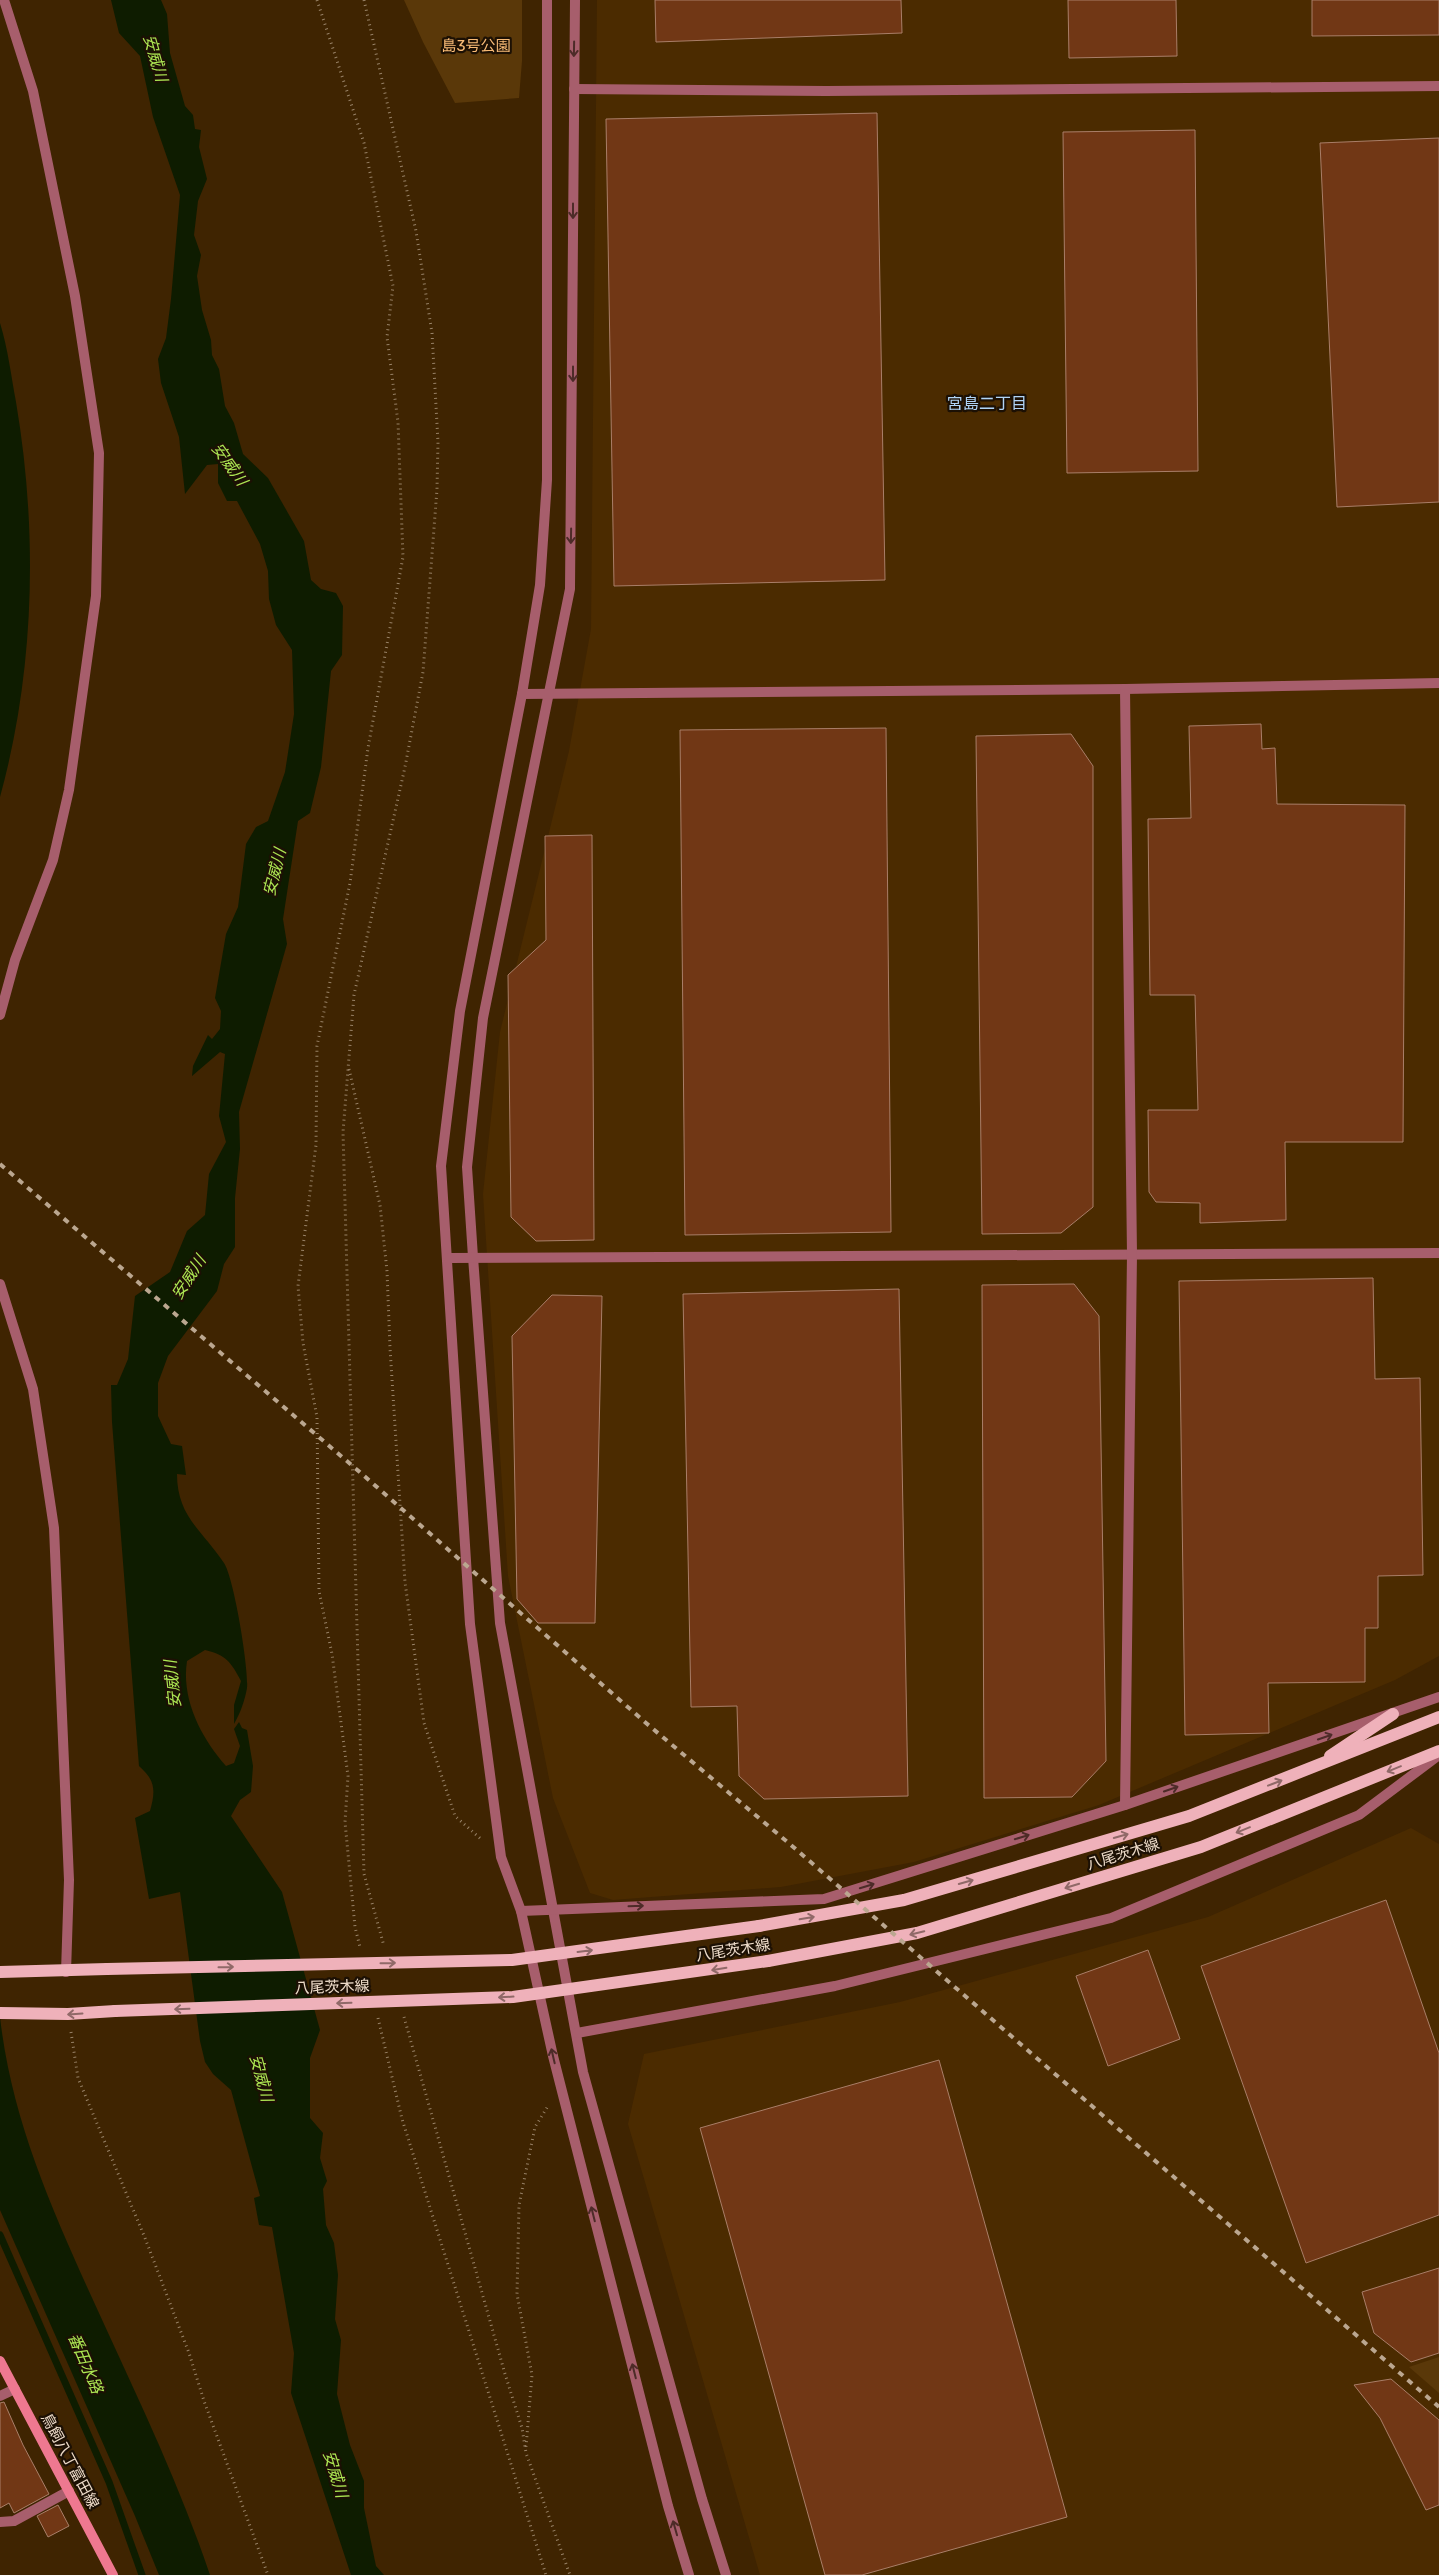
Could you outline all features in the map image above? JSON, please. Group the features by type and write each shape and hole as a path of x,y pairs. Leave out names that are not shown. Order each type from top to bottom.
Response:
{"main road":[{"path":"1308,1771 1393,1714"},
{"name":"八尾茨木線","path":"0,1972 66,1972 107,1969 512,1960 759,1926 904,1900 1189,1816 1308,1771 1439,1717"},
{"name":"八尾茨木線","path":"0,2014 68,2014 513,1997 768,1961 917,1934 1201,1847 1439,1751"},
{"name":"鳥飼八丁富田線","path":"0,2361 113,2575"}],"street":[{"path":"0,1015 14,960 53,860 70,790 96,596 99,453 75,296 33,91 4,0"},
{"path":"548,0 547,480 540,585 522,694 460,1011 441,1166 470,1624 501,1857 521,1911 560,2086 664,2487 689,2575"},
{"path":"574,0 570,589 483,1018 468,1167 473,1257 500,1624 553,1910 578,2033 583,2072 702,2499 726,2575"},
{"path":"574,89 826,91 1439,86"},
{"path":"522,694 1125,689 1439,683"},
{"path":"1125,689 1132,1254 1125,1805"},
{"path":"448,1258 1439,1253"},
{"path":"0,1284 33,1389 54,1528 69,1880 66,1972"},
{"path":"521,1911 824,1899 1125,1805 1439,1697"},
{"path":"578,2033 835,1986 1111,1918 1359,1815 1439,1755"},
{"path":"0,2396 15,2389"},
{"path":"0,2522 14,2521 69,2491"}],"path":[{"path":"317,0 364,144 394,286 388,337 398,422 402,557 368,748 350,883 317,1046 316,1145 298,1286 303,1343 317,1417 319,1591 332,1654 348,1776 345,1822 355,1927 362,1956"},
{"path":"364,0 416,231 432,333 438,452 437,489 423,672 405,767 354,995 343,1142 364,1874 386,1951"},
{"path":"348,1063 381,1215 387,1271 405,1582 424,1723 455,1816 501,1857"},
{"path":"402,2008 505,2374 522,2428 526,2453 570,2575"},
{"path":"376,2013 402,2118 546,2575"},
{"path":"68,2014 78,2078 145,2238 176,2318 268,2575"},
{"path":"526,2453 532,2375 516,2294 519,2205 534,2127 560,2086"}],"shaded area":[{"path":"597,0 1439,0 1439,1656 1395,1680 1099,1805 914,1862 781,1887 613,1900 590,1893 553,1798 508,1576 483,1194 500,1032 569,751 591,629"},
{"path":"1411,1828 1439,1844 1439,2575 760,2575 628,2124 644,2054 900,2002 1208,1917"}],"green space":[{"name":"島3号公園","path":"404,0 522,0 522,61 519,98 455,103 423,42"},
{"path":"1439,2357 1439,2393 1409,2367"}],"water":[{"name":"安威川","path":"111,0 161,0 167,14 170,53 185,106 193,115 195,129 201,130 199,147 207,179 198,201 194,235 201,255 197,276 202,310 211,340 212,355 219,369 225,406 234,423 243,454 268,478 304,541 311,580 321,589 336,593 343,606 342,655 331,671 321,767 310,813 298,821 283,919 287,944 239,1112 240,1149 235,1198 235,1247 224,1264 217,1291 168,1356 158,1383 158,1416 171,1444 182,1446 186,1475 177,1474 181,1502 186,1513 224,1563 228,1572 240,1624 246,1663 247,1688 242,1707 234,1724 234,1705 241,1681 231,1664 218,1654 205,1650 187,1661 187,1690 190,1704 201,1730 226,1766 234,1763 240,1746 234,1729 239,1722 242,1728 247,1730 253,1766 251,1792 240,1800 231,1816 282,1892 320,2030 310,2058 310,2118 323,2133 320,2158 327,2181 323,2189 326,2225 334,2243 338,2275 335,2319 341,2340 337,2394 350,2445 364,2481 364,2508 376,2566 384,2575 351,2575 291,2393 294,2353 272,2227 259,2225 254,2198 260,2196 231,2090 213,2074 205,2062 200,2041 180,1892 149,1899 135,1818 150,1811 153,1786 148,1776 139,1766 112,1422 111,1385 117,1385 128,1359 135,1296 170,1272 187,1231 205,1215 209,1174 226,1142 219,1116 225,1054 220,1052 192,1076 193,1066 208,1035 212,1039 220,1029 221,1011 215,998 226,934 238,907 246,844 256,827 268,821 285,772 294,714 292,650 276,625 269,599 268,571 260,544 237,501 227,501 218,483 218,464 207,465 185,494 179,437 161,383 158,359 166,338 180,195 153,117 140,56 119,33"},
{"path":"0,323 9,362 23,451 28,500 30,550 26,650 20,700 12,749 0,797"},
{"name":"番田水路","path":"0,2017 5,2053 22,2123 45,2190 168,2466 210,2575 159,2575 135,2516 0,2210"}],"building":[{"path":"655,0 901,0 902,33 656,42"},
{"path":"1068,0 1176,0 1177,56 1069,58"},
{"path":"1312,0 1439,0 1439,35 1312,36"},
{"path":"877,113 885,580 614,586 606,119"},
{"path":"1195,130 1198,471 1067,473 1063,132"},
{"path":"1439,138 1439,502 1337,507 1320,143"},
{"path":"1261,724 1262,749 1275,748 1277,804 1405,805 1403,1142 1285,1142 1286,1220 1200,1223 1200,1203 1156,1202 1149,1192 1148,1110 1198,1110 1195,995 1150,995 1148,819 1191,818 1189,726"},
{"path":"886,728 891,1232 685,1235 680,730"},
{"path":"1071,734 1093,766 1093,1207 1061,1233 982,1234 976,736"},
{"path":"592,835 594,1240 536,1241 511,1217 508,975 546,940 545,836"},
{"path":"1373,1278 1375,1379 1420,1378 1423,1575 1378,1576 1378,1628 1365,1628 1365,1682 1268,1683 1269,1733 1185,1735 1179,1281"},
{"path":"1074,1284 1099,1316 1106,1761 1072,1797 984,1798 982,1285"},
{"path":"899,1289 908,1796 764,1799 739,1776 737,1706 691,1707 683,1294"},
{"path":"552,1295 602,1296 595,1623 538,1623 517,1599 512,1336"},
{"path":"1386,1900 1439,2053 1439,2215 1306,2263 1201,1966"},
{"path":"1148,1950 1180,2039 1108,2066 1076,1976"},
{"path":"939,2060 1067,2517 862,2575 825,2575 700,2128"},
{"path":"1439,2268 1439,2353 1411,2362 1374,2333 1362,2292"},
{"path":"1391,2379 1439,2420 1439,2505 1426,2510 1380,2418 1354,2385"},
{"path":"4,2402 23,2445 49,2494 14,2513 9,2503 0,2508 0,2403"},
{"path":"58,2505 69,2526 48,2537 37,2516"}],"waterway":[{"path":"0,2235 109,2482 142,2575"}],"railway":[{"path":"0,1164 362,1474 646,1723 791,1845 1439,2407"}],"district":[{"name":"宮島二丁目","path":"987,403"}]}
